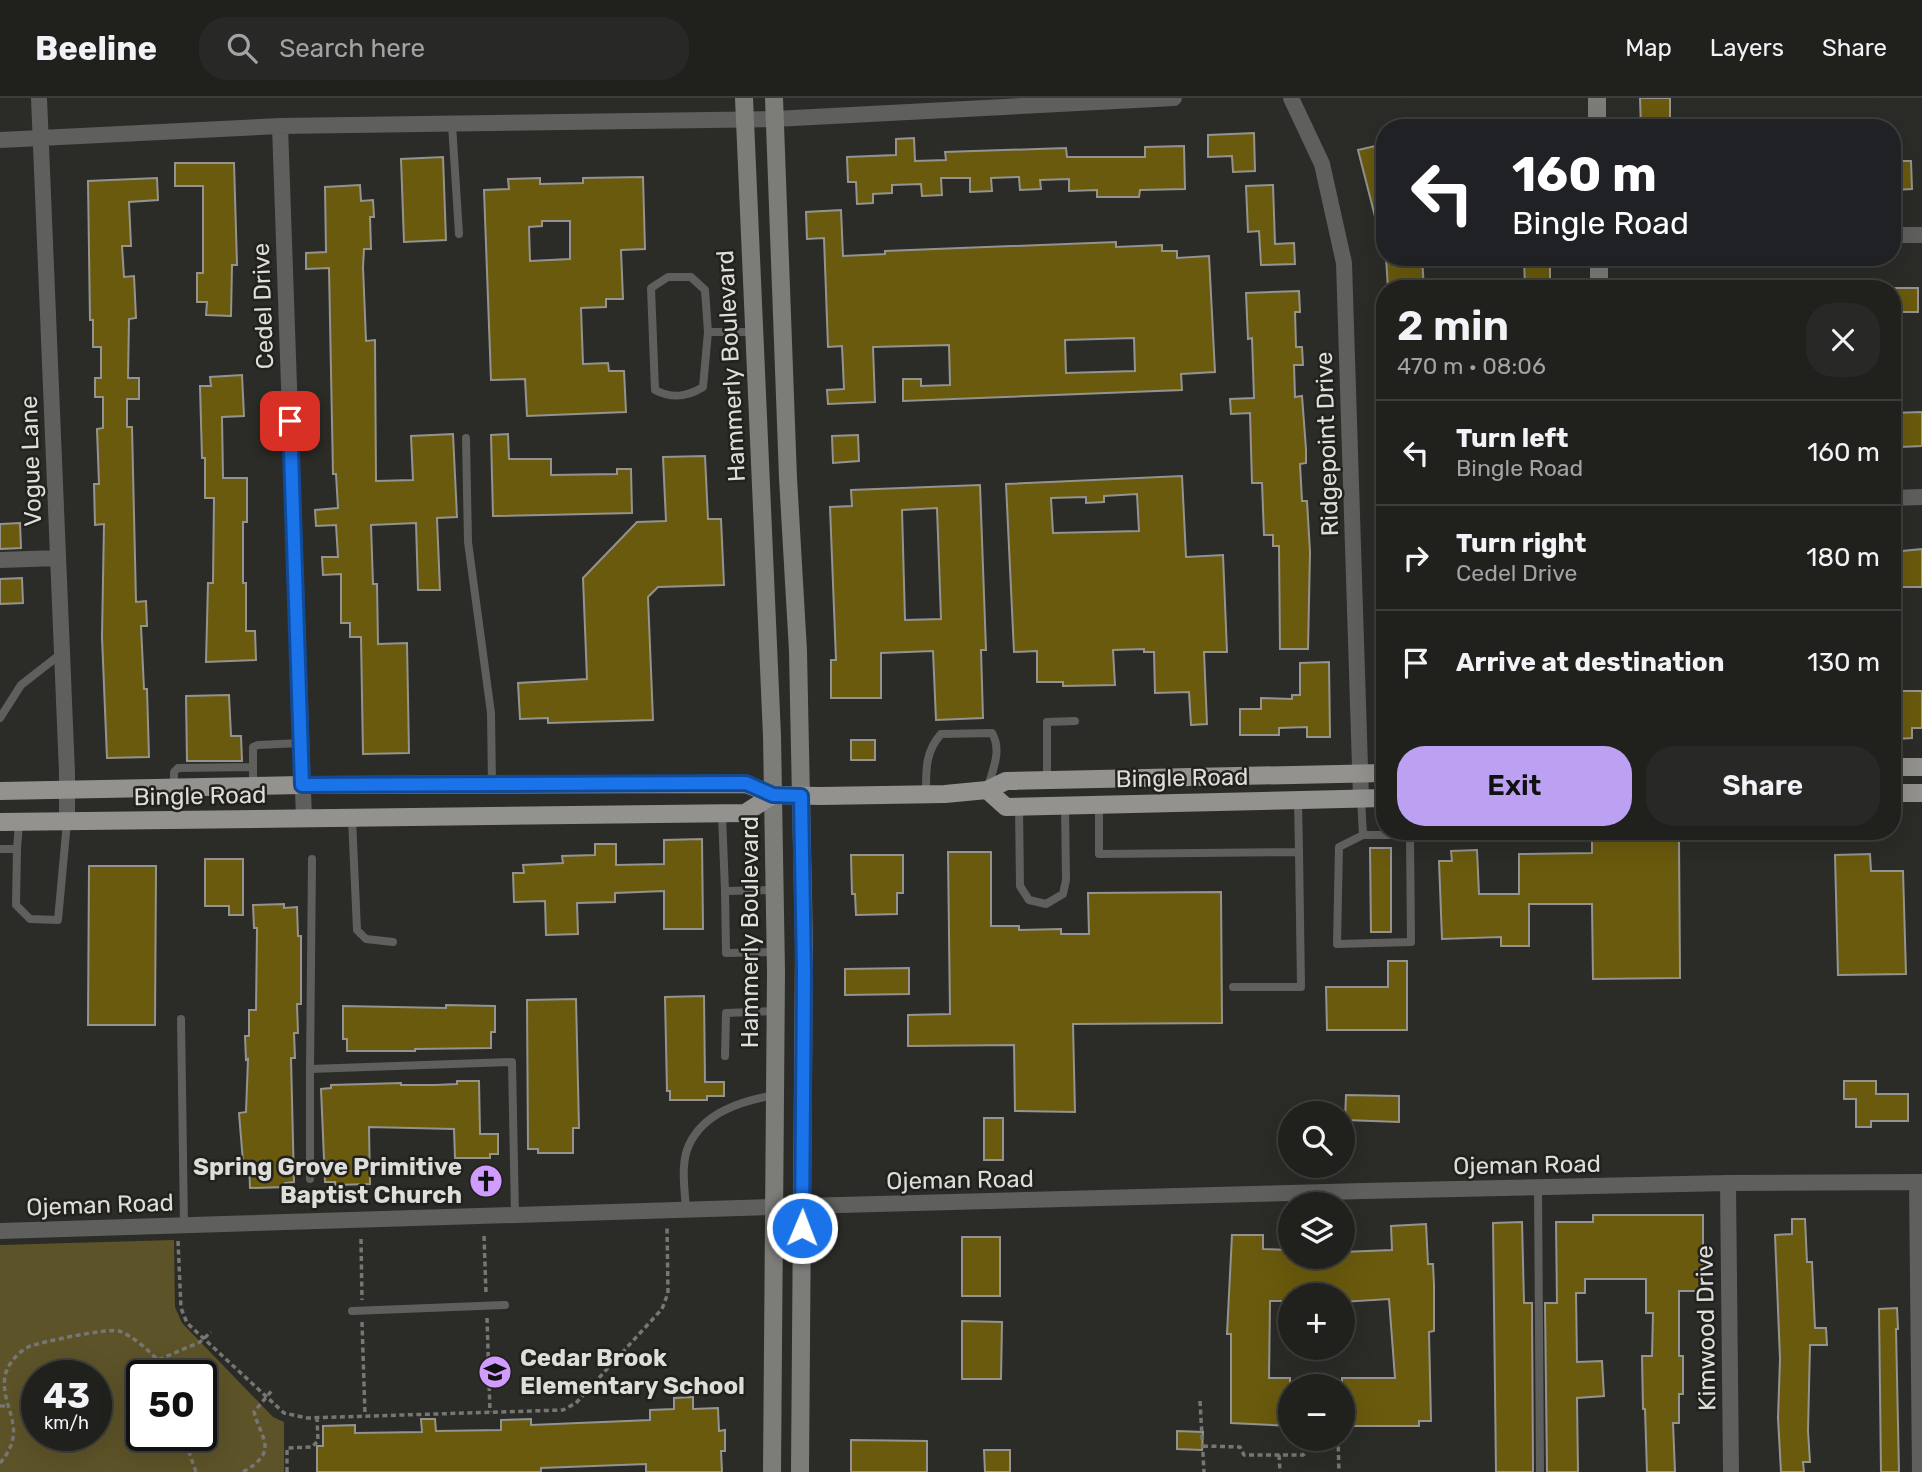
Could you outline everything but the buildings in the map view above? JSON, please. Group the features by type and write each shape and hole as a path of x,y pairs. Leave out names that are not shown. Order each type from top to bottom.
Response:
{"main road":[{"name":"Hammerly Boulevard","path":"744,98 775,890 772,1472"},
{"name":"Hammerly Boulevard","path":"774,98 786,425 798,651 801,796 804,972 800,1472"},
{"path":"1597,98 1597,119"},
{"path":"758,428 786,425"},
{"path":"1901,767 1922,767"},
{"name":"Bingle Road","path":"0,791 302,785 746,783 773,795 801,796 986,790 1006,781 1376,773"},
{"path":"1084,779 1092,804"},
{"path":"517,785 518,816"},
{"name":"Bingle Road","path":"986,790 1006,807 1376,798"},
{"path":"1901,793 1922,793"},
{"name":"Bingle Road","path":"0,822 745,813 773,795"}],"street":[{"name":"Vogue Lane","path":"39,98 67,822"},
{"path":"0,140 280,127 775,119 1174,98"},
{"name":"Ridgepoint Drive","path":"1291,98 1322,164 1344,263 1361,798"},
{"name":"Cedel Drive","path":"280,127 304,819"},
{"path":"1901,235 1922,235"},
{"path":"1901,498 1922,497"},
{"path":"0,560 58,558"},
{"path":"1919,1182 1920,1472"},
{"name":"Ojeman Road","path":"0,1231 803,1206 1728,1183 1919,1182"},
{"name":"Kimwood Drive","path":"1728,1183 1731,1472"}],"lane":[{"path":"452,124 460,234"},
{"path":"668,277 691,277 705,290 708,332 703,387 690,395 666,395 655,390 651,288 668,277"},
{"path":"708,332 754,332"},
{"path":"466,439 468,542 491,713 492,785"},
{"path":"0,718 21,685 62,653"},
{"path":"1047,780 1047,722 1075,721"},
{"path":"926,794 926,757 941,734 992,733 998,743 986,790"},
{"path":"253,786 253,747 301,743"},
{"path":"174,788 174,772 178,768 253,767"},
{"path":"1361,798 1363,835"},
{"path":"1233,987 1301,986 1298,800"},
{"path":"1092,804 1099,854 1299,852"},
{"path":"1019,806 1020,886 1029,900 1046,904 1063,894 1066,880 1065,805"},
{"path":"722,813 726,953 776,953"},
{"path":"352,818 357,930 366,939 393,942"},
{"path":"19,822 16,905 30,919 58,920 67,822"},
{"path":"1376,835 1363,835 1339,847 1338,944 1411,942 1410,840"},
{"path":"0,849 17,849"},
{"path":"310,1179 312,859"},
{"path":"725,891 775,890"},
{"path":"725,1056 726,1013 776,1012"},
{"path":"181,1019 181,1226"},
{"path":"310,1069 512,1062 515,1216"},
{"path":"685,1210 684,1164 689,1144 706,1124 725,1109 746,1100 775,1095"},
{"path":"1538,1188 1540,1472"},
{"path":"352,1311 505,1305"}],"path":[{"path":"181,1226 181,1308 187,1323 284,1413 295,1417 317,1418 563,1410 576,1403 662,1309 668,1293 667,1211"},
{"path":"484,1236 490,1412"},
{"path":"361,1239 365,1416"},
{"path":"0,1463 12,1446 13,1423 5,1376 13,1359 27,1347 103,1331 119,1331 147,1349 158,1360 203,1339 211,1332"},
{"path":"243,1472 265,1451 266,1439 254,1412 273,1389"},
{"path":"1200,1401 1204,1472"},
{"path":"0,1406 9,1406"},
{"path":"287,1472 287,1448 312,1447 317,1441 317,1418"},
{"path":"1203,1446 1240,1447 1244,1455 1303,1455 1307,1451"},
{"path":"188,1451 195,1472"},
{"path":"1338,1451 1339,1472"},
{"path":"1279,1455 1280,1472"}],"shaded area":[{"path":"174,1240 175,1307 182,1323 273,1417 284,1422 284,1472 0,1472 0,1245"}],"place":[{"name":"Spring Grove Primitive Baptist Church","path":"486,1181"},
{"name":"Cedar Brook Elementary School","path":"495,1372"}],"route":[{"path":"290,421 302,785 746,783 773,795 801,796 804,972 802,1228"}]}
